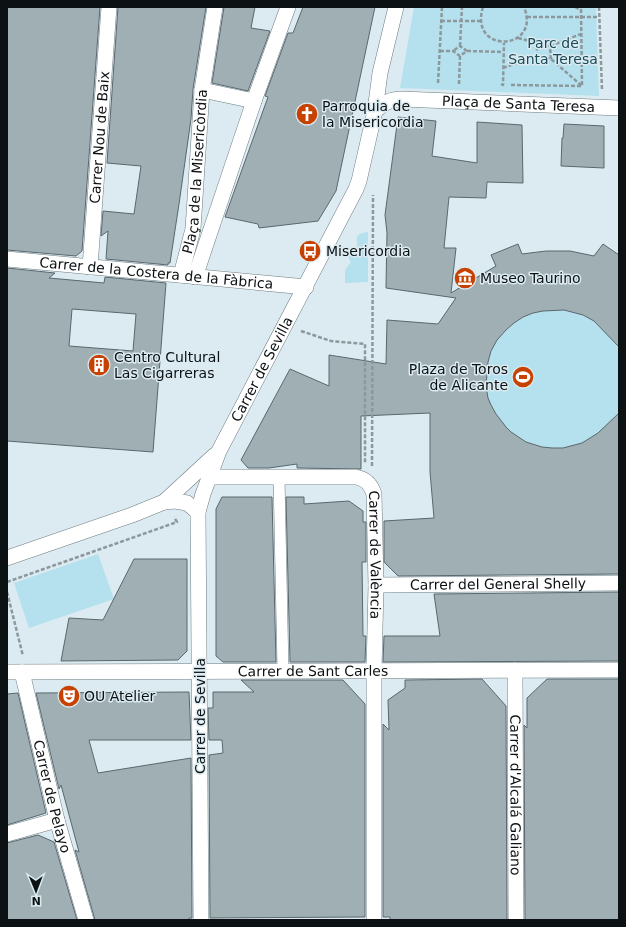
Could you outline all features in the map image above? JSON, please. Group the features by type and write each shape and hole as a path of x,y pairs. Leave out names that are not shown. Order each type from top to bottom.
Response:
{"street":[{"name":"Carrer Nou de Baix","path":"90,267 109,7"},
{"path":"202,90 215,7"},
{"path":"254,101 288,7"},
{"path":"375,111 380,73 396,7"},
{"path":"375,111 384,103 393,99 385,92 382,86 380,73"},
{"name":"Plaça de la Misericòrdia","path":"202,90 254,101 188,276 193,229 202,90"},
{"name":"Plaça de Santa Teresa","path":"393,99 619,108"},
{"name":"Carrer de Sevilla","path":"201,920 198,512 219,451 356,189 375,111"},
{"name":"Carrer de la Costera de la Fàbrica","path":"7,259 306,287"},
{"name":"Carrer de Sevilla","path":"164,502 219,451"},
{"path":"209,477 356,477 364,479 369,483"},
{"path":"279,477 284,671"},
{"name":"Carrer de València","path":"369,483 374,494 376,585 374,671 374,920"},
{"path":"7,558 132,515 164,502 175,501 188,503 198,512"},
{"name":"Carrer del General Shelly","path":"376,585 619,583"},
{"name":"Carrer d'Alcalá Galiano","path":"515,670 516,920"},
{"name":"Carrer de Sant Carles","path":"7,672 619,670"},
{"name":"Carrer de Pelayo","path":"22,672 57,820 86,920"},
{"path":"7,834 57,820"}],"path":[{"path":"442,7 438,83 445,83"},
{"path":"440,51 453,51 460,46 462,7"},
{"path":"483,7 480,16 481,26 486,35 494,40 504,43 518,38 526,27 527,17 524,7"},
{"path":"575,7 581,9 582,17 582,86"},
{"path":"599,7 602,93 600,107"},
{"path":"527,17 599,17"},
{"path":"441,21 481,21"},
{"path":"518,38 550,46 581,34"},
{"path":"503,84 504,43"},
{"path":"537,43 537,56"},
{"path":"460,46 467,51 503,52"},
{"path":"550,46 550,59"},
{"path":"453,51 460,56"},
{"path":"460,56 467,51"},
{"path":"459,84 460,56"},
{"path":"503,68 537,56 550,59 582,86"},
{"path":"452,84 466,84"},
{"path":"496,84 582,86"},
{"name":"Carrer de València","path":"369,483 372,478 373,190"},
{"path":"298,330 331,341 365,344 365,465"},
{"path":"7,582 177,522 164,502"},
{"path":"7,592 25,664 38,663 38,672"}],"green space":[{"name":"Parc de Santa Teresa","path":"414,7 596,7 599,96 400,88"},
{"path":"368,232 368,282 345,283 345,270 351,262 349,259 349,254 357,249 358,236"},
{"name":"Plaza de Toros de Alicante","path":"518,244 522,254 558,251 593,256 603,244 619,255 619,490 564,507 432,339 445,313 462,290 476,277 495,266 491,255"},
{"path":"98,554 114,599 29,628 14,583"}],"building":[{"path":"7,7 100,7 82,251 76,256 7,250"},
{"path":"118,7 206,7 193,89 191,119 179,204 170,263 168,263 168,265 106,259 108,231 101,236 103,211 134,214 141,166 107,163"},
{"path":"224,7 255,7 251,28 270,31 248,91 212,83"},
{"path":"303,7 375,7 336,191 318,221 259,228 258,224 225,217 268,97 265,96 288,33 293,33"},
{"path":"398,117 436,121 432,156 477,163 477,122 522,125 523,183 487,182 486,198 449,197 444,248 456,248 451,293 496,266 491,255 518,244 522,254 546,251 570,251 594,256 603,244 619,255 619,347 594,321 583,315 564,310 533,313 514,323 497,340 491,351 488,362 486,386 491,405 506,427 526,442 542,447 563,448 582,443 598,433 619,413 619,574 398,576 384,562 384,521 434,518 430,472 430,413 361,416 361,469 297,468 297,464 269,468 248,468 241,460 290,369 329,386 329,355 386,364 387,320 438,324 456,298 386,288 387,233 385,215"},
{"path":"564,124 604,126 604,168 561,166"},
{"name":"Centro Cultural Las Cigarreras","path":"7,268 55,273 49,278 104,283 105,277 166,283 153,452 7,441","holes":["72,309 136,314 133,351 69,346"]},
{"path":"222,497 272,497 276,662 223,662 216,656 216,509"},
{"path":"286,497 304,497 304,504 349,501 363,511 363,522 366,522 366,562 362,562 363,636 366,636 365,662 290,662"},
{"path":"134,559 187,559 187,651 178,660 61,661 69,618 103,620"},
{"path":"619,592 619,661 383,662 384,636 440,636 434,594"},
{"path":"482,679 506,706 507,920 390,920 390,917 383,917 383,724 389,730 388,700 405,688 405,680"},
{"path":"547,679 619,679 619,920 525,920 524,725 527,728 527,698"},
{"path":"241,680 343,680 365,704 365,917 210,918 209,755 223,753 222,740 209,740 208,708 213,708 213,692 254,692"},
{"path":"189,692 191,740 89,740 98,773 191,758 192,918 189,918 189,920 95,920 75,850 79,852 61,785 59,789 36,693"},
{"path":"18,693 46,813 7,825 7,694"},
{"path":"38,835 54,842 77,920 7,920 7,843"}],"place":[{"name":"Parroquia de la Misericordia","path":"307,114"},
{"name":"Misericordia","path":"310,251"},
{"name":"Museo Taurino","path":"465,278"},
{"name":"Centro Cultural Las Cigarreras","path":"99,365"},
{"name":"Plaza de Toros de Alicante","path":"523,377"},
{"name":"OU Atelier","path":"69,696"}]}
